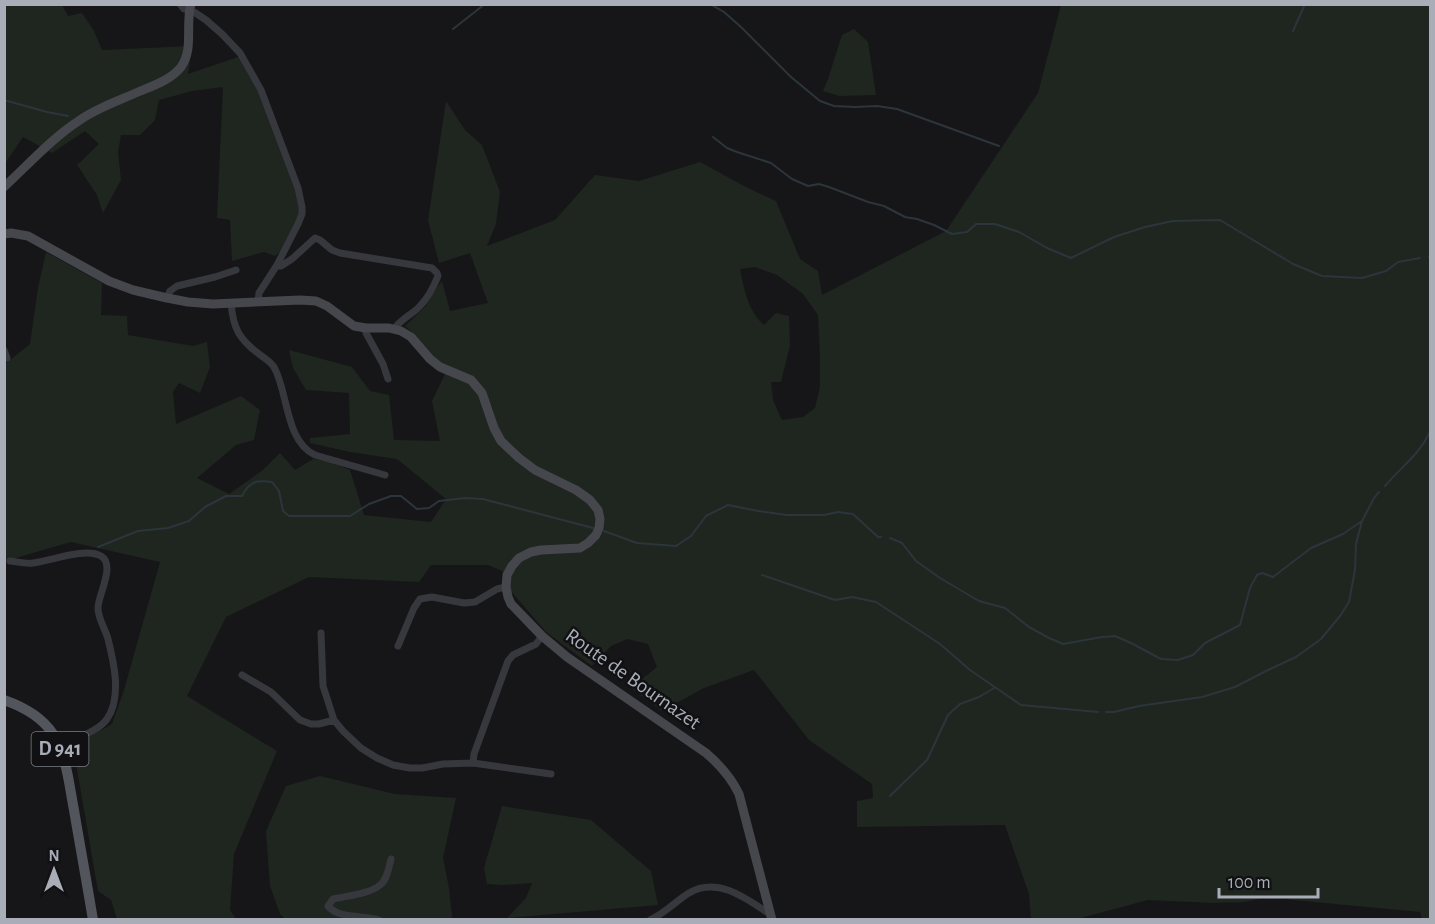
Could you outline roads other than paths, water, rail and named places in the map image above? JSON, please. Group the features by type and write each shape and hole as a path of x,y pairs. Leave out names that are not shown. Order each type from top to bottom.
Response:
{"main road":[{"name":"D 941","path":"4,700 24,708 39,719 50,729 58,744 68,774 93,920"}],"street":[{"path":"180,4 184,9 190,8 222,34 240,53 251,70 261,90 298,188 302,214 277,265 259,293 258,302"},
{"path":"4,187 61,134 81,119 100,108 155,85 180,68 186,57 188,46 190,8"},
{"path":"4,234 28,236 109,281 133,290 204,304 316,300 354,326 394,329 411,337 440,367 471,380 482,393 501,441 519,458 535,470 576,490 590,500 600,519 596,535 588,543 580,548 531,552 519,558 507,575 506,587 497,589 476,602 464,603 432,597 420,599 398,646"},
{"path":"277,265 281,266 292,259 315,238 332,250 350,255 432,268 438,276 424,302 400,321 394,329"},
{"path":"167,298 170,291 177,286 236,270"},
{"path":"231,303 233,318 239,334 248,346 271,363 275,369 284,392 290,420 303,447 315,454 385,475"},
{"path":"366,328 366,333 388,378"},
{"path":"4,350 7,358"},
{"path":"10,561 32,564 58,557 90,553 104,558 107,567 98,608 99,619 107,636 114,669 116,694 112,709 106,721 91,732 58,744"},
{"name":"Route de Bournazet","path":"506,587 511,604 542,636 589,674 706,753 733,780 740,794 771,917"},
{"path":"321,633 323,686 334,720 361,748 377,758 393,765 410,768 473,763 550,774"},
{"path":"473,763 474,754 508,661 513,655 536,644 542,636"},
{"path":"242,675 271,692 300,720 319,724 334,720"},
{"path":"379,920 352,916 331,910 328,906 333,899 366,892 380,885 391,859"},
{"path":"650,920 688,893 700,888 712,887 738,893 771,917"}],"waterway":[{"path":"453,29 485,4"},
{"path":"710,4 724,12 791,77 820,101 834,106 877,106 897,109 999,146"},
{"path":"1293,31 1305,4"},
{"path":"4,100 68,116"},
{"path":"713,137 727,148 771,163 792,179 808,186 819,184 829,187 884,206 905,217 934,225 952,234 967,232 976,224 995,224 1019,232 1071,258 1114,237 1145,227 1173,221 1220,220 1293,264 1322,276 1362,278 1386,271 1398,262 1420,258"},
{"path":"1385,486 1415,454 1430,432"},
{"path":"98,547 138,531 168,528 189,521 205,507 226,496 242,496 251,484 262,481 272,482 279,491 283,511 289,516 350,516 369,504 391,496 401,496 417,509 429,508 439,501 465,498 483,499 593,528"},
{"path":"890,538 902,543 916,561 940,578 979,601 1005,608 1029,627 1063,644 1115,636 1161,659 1178,660 1193,655 1205,643 1240,625 1250,588 1257,575 1262,573 1273,577 1311,548 1343,534 1362,521 1379,492"},
{"path":"604,531 637,543 676,546 691,536 706,516 728,505 787,515 824,515 838,512 853,514 878,537 881,537"},
{"path":"1106,712 1202,697 1235,687 1296,657 1321,639 1349,602 1355,570 1356,544 1362,521"},
{"path":"762,575 835,600 852,597 876,602 940,644 970,670 1021,705 1098,712"},
{"path":"890,796 927,760 948,715 960,704 994,688"}]}
